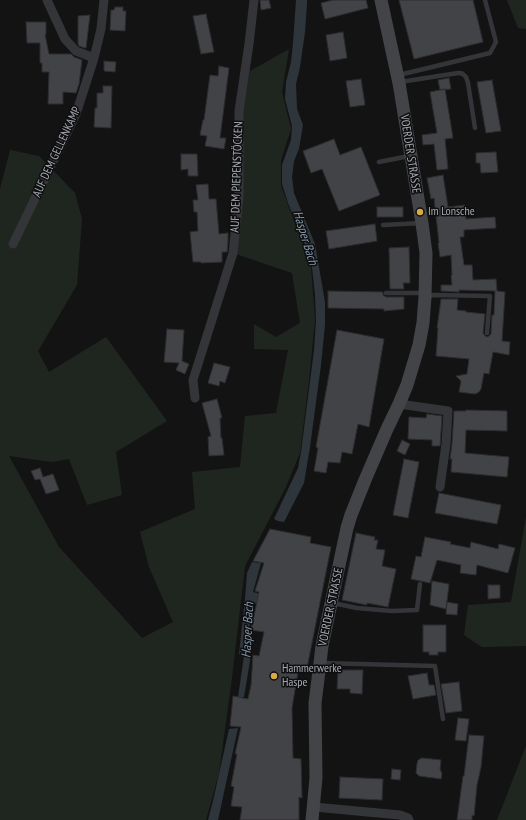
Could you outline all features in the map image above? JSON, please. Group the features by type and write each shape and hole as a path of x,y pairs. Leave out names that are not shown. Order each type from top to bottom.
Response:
{"main road":[{"name":"VOERDER STRASSE","path":"313,814 316,778 315,703 322,646 347,528 365,480 407,385 419,345 426,295 426,253 422,223 398,79 381,0"}],"street":[{"path":"46,0 65,39 76,51 94,58"},
{"name":"AUF DEM GELLENKAMP","path":"13,244 76,114 94,58 101,29 104,0"},
{"name":"AUF DEM PIEPENSTÖCKEN","path":"195,398 193,380 233,253 239,197 239,111 250,44 254,0"},
{"path":"399,404 448,411 446,444 440,487"},
{"path":"313,814 400,815 408,818 409,820"}],"lane":[{"path":"398,79 490,53 496,42 486,0"},
{"path":"398,79 458,73 463,74 466,76 468,83 475,128"},
{"path":"379,162 411,156"},
{"path":"383,225 422,223"},
{"path":"386,293 490,296 487,334"},
{"path":"332,602 357,608 392,611 417,610 420,584"},
{"path":"320,663 435,666 444,719"}],"shaded area":[{"path":"507,0 526,0 526,29 518,28"},
{"path":"289,49 282,92 291,129 281,160 281,186 311,267 315,320 309,380 300,453 285,489 245,566 219,773 206,820 0,820 0,189 10,150 39,156 75,193 82,219 77,285 38,351 49,372 106,337 167,421 116,452 122,495 87,505 69,459 52,462 9,456 59,547 142,638 173,622 149,567 140,532 195,509 192,472 240,467 245,416 276,413 288,350 254,349 254,324 276,337 300,323 292,273 236,254 243,110 250,71"},
{"path":"526,517 526,646 482,647 464,635 468,605 511,602"},
{"path":"526,746 526,820 497,820"}],"water":[{"name":"Hasper Bach","path":"296,0 307,0 307,4 305,32 296,84 297,109 303,125 299,149 294,161 292,177 294,193 315,244 325,302 325,325 321,365 304,483 284,522 274,519 298,468 314,350 316,321 312,267 308,252 282,184 282,165 291,140 292,126 285,99 286,82 291,62"},
{"name":"Hasper Bach","path":"252,562 261,563 253,592 264,595 263,604 253,603 247,654 251,655 244,697 238,697 244,656 239,654 247,573"},
{"path":"238,728 218,820 208,820 229,729"}],"building":[{"path":"260,0 269,0 271,8 261,10"},
{"path":"333,0 366,0 368,8 325,19 321,3"},
{"path":"399,0 473,0 483,42 414,59"},
{"path":"115,7 123,7 123,11 126,11 125,31 110,30 111,10 114,10"},
{"path":"206,14 214,52 201,54 193,16"},
{"path":"90,15 85,48 79,46 78,44 78,16"},
{"path":"26,22 46,22 45,35 49,54 71,54 82,60 79,84 76,93 63,92 63,104 48,104 49,72 42,72 42,63 40,63 40,43 27,43"},
{"path":"343,32 347,58 330,61 326,35"},
{"path":"104,61 116,62 115,72 104,71"},
{"path":"219,66 229,68 220,138 226,138 224,149 205,146 207,136 200,135 204,120 210,75 218,76"},
{"path":"449,78 451,89 440,90 438,80"},
{"path":"361,79 365,105 350,107 346,81"},
{"path":"492,80 501,131 486,133 477,82"},
{"path":"103,86 112,86 111,128 94,127 95,108 97,108 97,93 103,93"},
{"path":"445,89 453,138 445,139 448,169 437,170 434,144 423,145 422,135 437,133 430,92"},
{"path":"334,139 340,155 361,147 380,195 339,211 322,169 311,173 303,151"},
{"path":"496,152 498,172 481,173 480,163 476,163 476,153"},
{"path":"181,154 197,154 198,176 188,176 188,169 181,170"},
{"path":"443,175 448,207 465,205 466,219 495,217 496,228 464,230 464,237 460,237 464,265 472,265 473,280 496,279 497,291 505,292 502,341 510,342 509,355 493,352 489,374 484,373 481,389 475,394 459,392 461,381 456,376 467,374 469,359 436,356 437,328 441,299 458,299 457,310 485,314 483,333 487,337 491,334 492,315 494,315 495,291 441,291 441,285 452,285 451,255 440,257 434,198 431,199 427,178"},
{"path":"208,184 209,199 216,199 219,234 228,233 227,252 222,252 222,262 193,262 190,232 198,231 197,212 194,212 193,200 198,200 196,185"},
{"path":"377,207 403,207 403,217 377,217"},
{"path":"375,224 377,241 329,249 326,231"},
{"path":"409,247 410,283 403,283 404,289 390,289 389,248"},
{"path":"328,291 383,292 383,295 386,297 404,297 404,309 384,311 384,309 328,308"},
{"path":"167,329 184,330 182,361 189,364 185,374 176,370 179,363 164,362"},
{"path":"337,330 384,339 369,427 358,424 352,454 342,452 340,463 328,462 326,473 314,471 318,448 316,447"},
{"path":"214,363 230,367 225,383 220,381 219,386 208,383"},
{"path":"217,399 222,418 220,418 221,438 224,455 209,456 208,437 211,436 202,403"},
{"path":"454,411 507,411 507,431 466,430 465,453 509,457 507,477 451,472 452,459 450,459"},
{"path":"427,414 442,416 440,446 432,446 432,440 408,439 409,417 426,418"},
{"path":"402,440 410,444 405,455 397,451"},
{"path":"404,459 419,462 408,518 393,515"},
{"path":"40,468 43,477 53,474 59,490 46,494 40,479 35,480 31,471"},
{"path":"439,493 501,505 497,524 435,513"},
{"name":"Hammerwerke Haspe","path":"270,529 311,537 310,543 331,547 307,668 299,666 292,708 293,758 301,759 302,798 299,797 299,820 240,820 242,807 231,806 234,787 231,786 237,754 235,754 241,727 230,726 233,696 248,699 251,685 253,655 259,656 264,632 251,630 259,592 255,591 264,563 253,561"},
{"path":"356,533 375,537 374,540 378,540 376,549 385,550 382,566 396,569 388,607 342,600"},
{"path":"425,537 451,542 450,544 470,548 471,542 498,549 499,544 515,548 508,573 477,565 476,575 460,573 461,565 437,560 430,583 411,579 416,556 421,557"},
{"path":"432,581 449,584 446,609 430,605"},
{"path":"488,585 500,585 500,598 488,599"},
{"path":"447,602 458,604 457,615 446,614"},
{"path":"423,625 446,625 446,652 438,652 438,655 429,655 429,652 423,652"},
{"path":"338,670 363,670 362,694 350,693 350,689 337,689"},
{"path":"427,673 429,685 434,685 436,695 413,699 408,676"},
{"path":"459,682 462,711 446,713 441,684"},
{"path":"458,718 469,719 466,741 455,740"},
{"path":"469,735 484,736 481,767 477,785 474,816 472,815 472,820 457,820 464,776"},
{"path":"422,758 441,760 441,779 419,776 416,773 418,760"},
{"path":"392,769 401,770 400,780 391,779"},
{"path":"340,777 383,779 382,800 339,798"}],"place":[{"name":"Im Lonsche","path":"420,212"},
{"name":"Hammerwerke Haspe","path":"274,676"}]}
